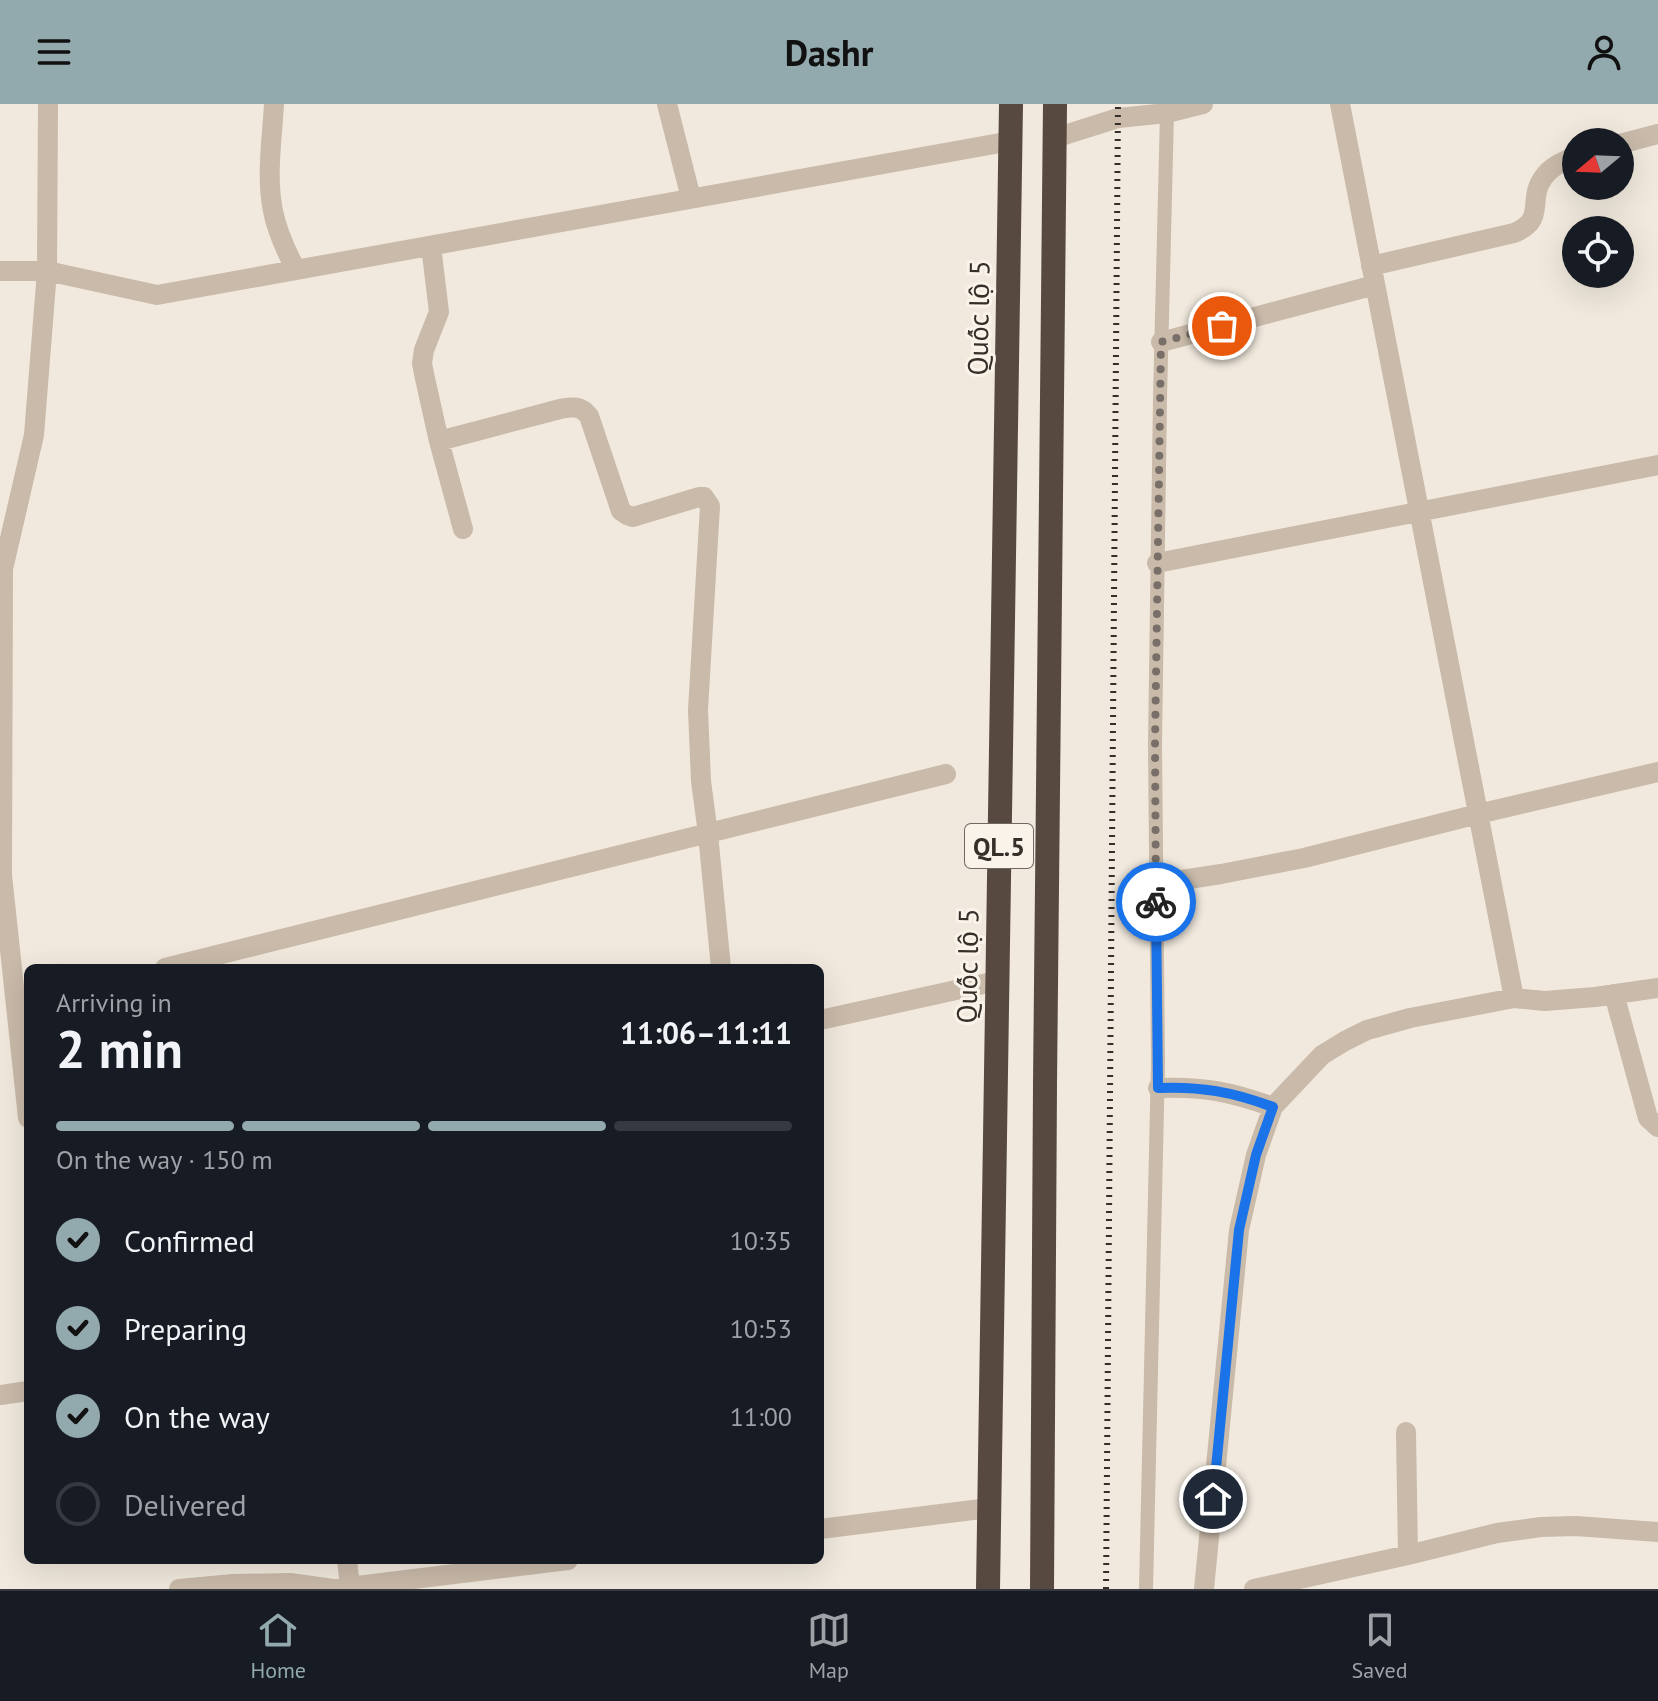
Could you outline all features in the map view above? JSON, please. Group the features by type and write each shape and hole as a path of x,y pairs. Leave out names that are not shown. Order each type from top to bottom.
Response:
{"highway":[{"name":"Quốc lộ 5","path":"988,1589 1011,104"},
{"name":"QL.5","path":"1042,1589 1055,104"}],"street":[{"path":"24,1085 2,875 3,569 34,435 47,271 48,104"},
{"path":"274,104 270,190 284,246 296,270"},
{"path":"667,104 691,198"},
{"path":"1055,138 1118,118 1167,113 1203,104"},
{"path":"1340,104 1514,998"},
{"path":"1634,140 1658,134"},
{"path":"0,271 47,271 157,295 1011,141"},
{"path":"1161,342 1526,228 1533,219 1543,177 1562,162"},
{"path":"431,246 439,312 422,363 463,529"},
{"path":"439,441 577,407 589,416 621,511 633,517 699,497 708,501 698,710 701,781 721,964"},
{"path":"1157,563 1658,465"},
{"path":"1156,884 1304,858 1658,772"},
{"path":"181,964 946,774"},
{"path":"824,1019 997,981"},
{"path":"1204,1589 1239,1230 1256,1155 1273,1107 1322,1055 1356,1035 1410,1018 1514,998 1545,1001 1658,988"},
{"path":"1614,994 1648,1118 1658,1127"},
{"path":"1158,1088 1220,1090 1273,1107"},
{"path":"0,1395 24,1392"},
{"path":"1406,1432 1408,1555"},
{"path":"824,1529 989,1508"},
{"path":"1254,1589 1497,1533 1576,1526 1658,1532"},
{"path":"339,1588 346,1564"},
{"path":"179,1589 290,1583 339,1588 486,1580 552,1564"}],"lane":[{"path":"1146,1589 1158,1088 1155,744 1167,113"}],"railway":[{"path":"1106,1589 1118,104"}],"way so far":[{"path":"1156,902 1155,744 1161,342 1222,326"}],"route":[{"path":"1156,902 1158,1088 1220,1090 1273,1107 1256,1155 1239,1230 1213,1499"}]}
